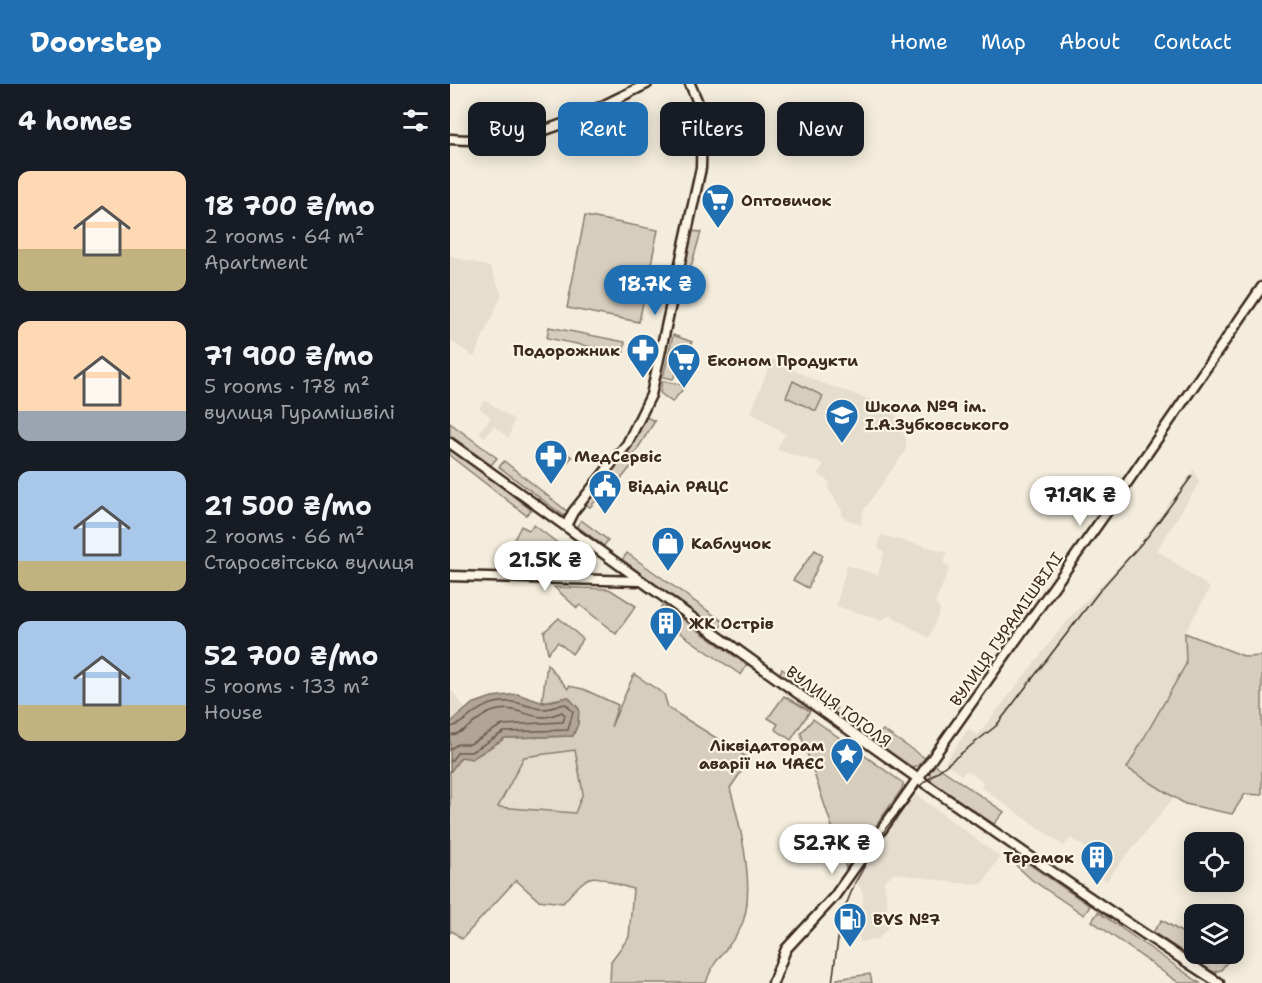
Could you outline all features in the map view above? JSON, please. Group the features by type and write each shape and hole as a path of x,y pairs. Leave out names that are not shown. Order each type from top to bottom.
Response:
{"street":[{"path":"450,139 490,140 525,137 559,127 648,84"},
{"path":"566,526 573,512 627,444 651,395 701,168 702,125 699,105 690,84"},
{"name":"ВУЛИЦЯ ГУРАМІШВІЛІ","path":"773,983 786,949 834,897 876,835 918,780 1262,286"},
{"name":"ВУЛИЦЯ ГОГОЛЯ","path":"450,443 918,780 1218,983"},
{"path":"450,576 640,581"}],"shaded area":[{"path":"585,216 658,230 639,322 567,308"},
{"path":"691,231 701,232 690,270 682,268"},
{"path":"450,256 490,267 502,294 474,357 450,340"},
{"path":"549,327 625,342 623,356 611,351 547,338"},
{"path":"673,335 692,342 673,379 663,377"},
{"name":"Школа №9 ім. І.А.Зубковського","path":"772,359 816,381 892,407 906,440 906,450 863,511 861,525 842,517 842,511 828,488 830,483 818,474 824,464 777,450 785,434 751,412"},
{"path":"662,381 679,384 684,388 672,402 660,393"},
{"path":"793,381 823,396 816,411 786,397"},
{"path":"485,400 514,420 509,438 494,426 485,437 479,432 491,417 479,408"},
{"path":"646,417 655,421 633,456 625,450"},
{"path":"450,423 497,458 491,465 450,435"},
{"path":"450,447 531,510 526,515 450,456"},
{"path":"566,453 572,457 561,470 544,457"},
{"path":"623,455 633,464 605,499 600,496 590,507 585,504"},
{"path":"504,461 568,512 564,516 499,467"},
{"path":"1194,469 1199,483 1157,550 1210,588 1185,633 1186,664 1127,768 1174,797 1106,881 1097,871 1104,860 1071,838 1064,846 981,787 984,782 967,771 961,775 945,762 968,729 978,735 1067,621 1138,546"},
{"path":"581,520 608,540 604,546 577,526"},
{"path":"534,525 577,558 572,573 508,569 511,547 521,526 529,530"},
{"path":"881,535 947,552 944,563 950,568 935,603 940,610 929,638 890,615 882,620 836,606 847,565 878,575 884,552 878,548"},
{"path":"815,550 823,555 808,588 793,580"},
{"path":"627,553 725,623 717,629 622,560"},
{"path":"554,587 609,589 636,606 616,634 580,605 577,608"},
{"path":"662,605 747,665 741,675 657,617"},
{"path":"559,618 583,639 572,654 558,642 548,653 544,632"},
{"path":"1185,633 1246,657 1262,656 1262,795 1245,794 1232,814 1185,804 1127,768 1186,664"},
{"path":"547,664 568,689 569,686 583,689 618,705 611,727 634,674 664,694 668,708 750,759 730,788 745,859 747,897 745,914 740,929 712,968 706,983 610,983 611,961 629,937 633,889 601,878 595,877 582,883 563,903 538,900 516,880 462,939 452,931 450,933 450,772 461,757 472,758 505,738 573,736 579,709 568,697 542,702","holes":["575,750 583,793 575,813 498,807 524,757"]},
{"path":"782,669 837,709 833,714 779,675"},
{"path":"450,688 466,710 450,723"},
{"path":"784,696 810,711 791,740 775,729 778,724 768,718"},
{"path":"813,719 903,783 902,789 846,868 802,738 801,733"},
{"path":"883,730 925,758 917,766 909,767 874,739"},
{"path":"576,750 583,793 575,813 497,807 524,757"},
{"path":"934,764 1004,812 994,824 932,782 929,771"},
{"path":"917,795 1000,857 982,884 956,883 894,873 884,881 890,925 878,939 860,942 855,907 863,905 863,895 858,884 852,882 863,860 907,797"},
{"path":"1011,852 1090,906 1084,915 1032,880 1007,857"},
{"path":"1098,912 1200,983 1179,983 1092,921"},
{"path":"1162,920 1184,934 1184,953 1153,932"},
{"path":"1201,964 1226,964 1221,970 1213,972"},
{"path":"870,974 872,983 837,983 837,979"}],"water":[{"path":"517,694 544,703 568,697 579,709 578,724 573,736 505,738 472,759 461,757 450,772 450,723 472,704 492,697"}],"railway":[{"path":"832,983 841,917 855,883 886,828 922,784 996,726 1101,589 1148,536 1192,476"}],"place":[{"name":"Оптовичок","path":"718,229"},
{"name":"Подорожник","path":"643,379"},
{"name":"Економ Продукти","path":"684,389"},
{"name":"Школа №9 ім. І.А.Зубковського","path":"842,444"},
{"name":"МедСервіс","path":"551,485"},
{"name":"Відділ РАЦС","path":"605,515"},
{"name":"Каблучок","path":"668,572"},
{"name":"ЖК Острів","path":"666,652"},
{"name":"Ліквідаторам аварії на ЧАЄС","path":"847,783"},
{"name":"Теремок","path":"1097,886"},
{"name":"BVS №7","path":"850,948"}]}
